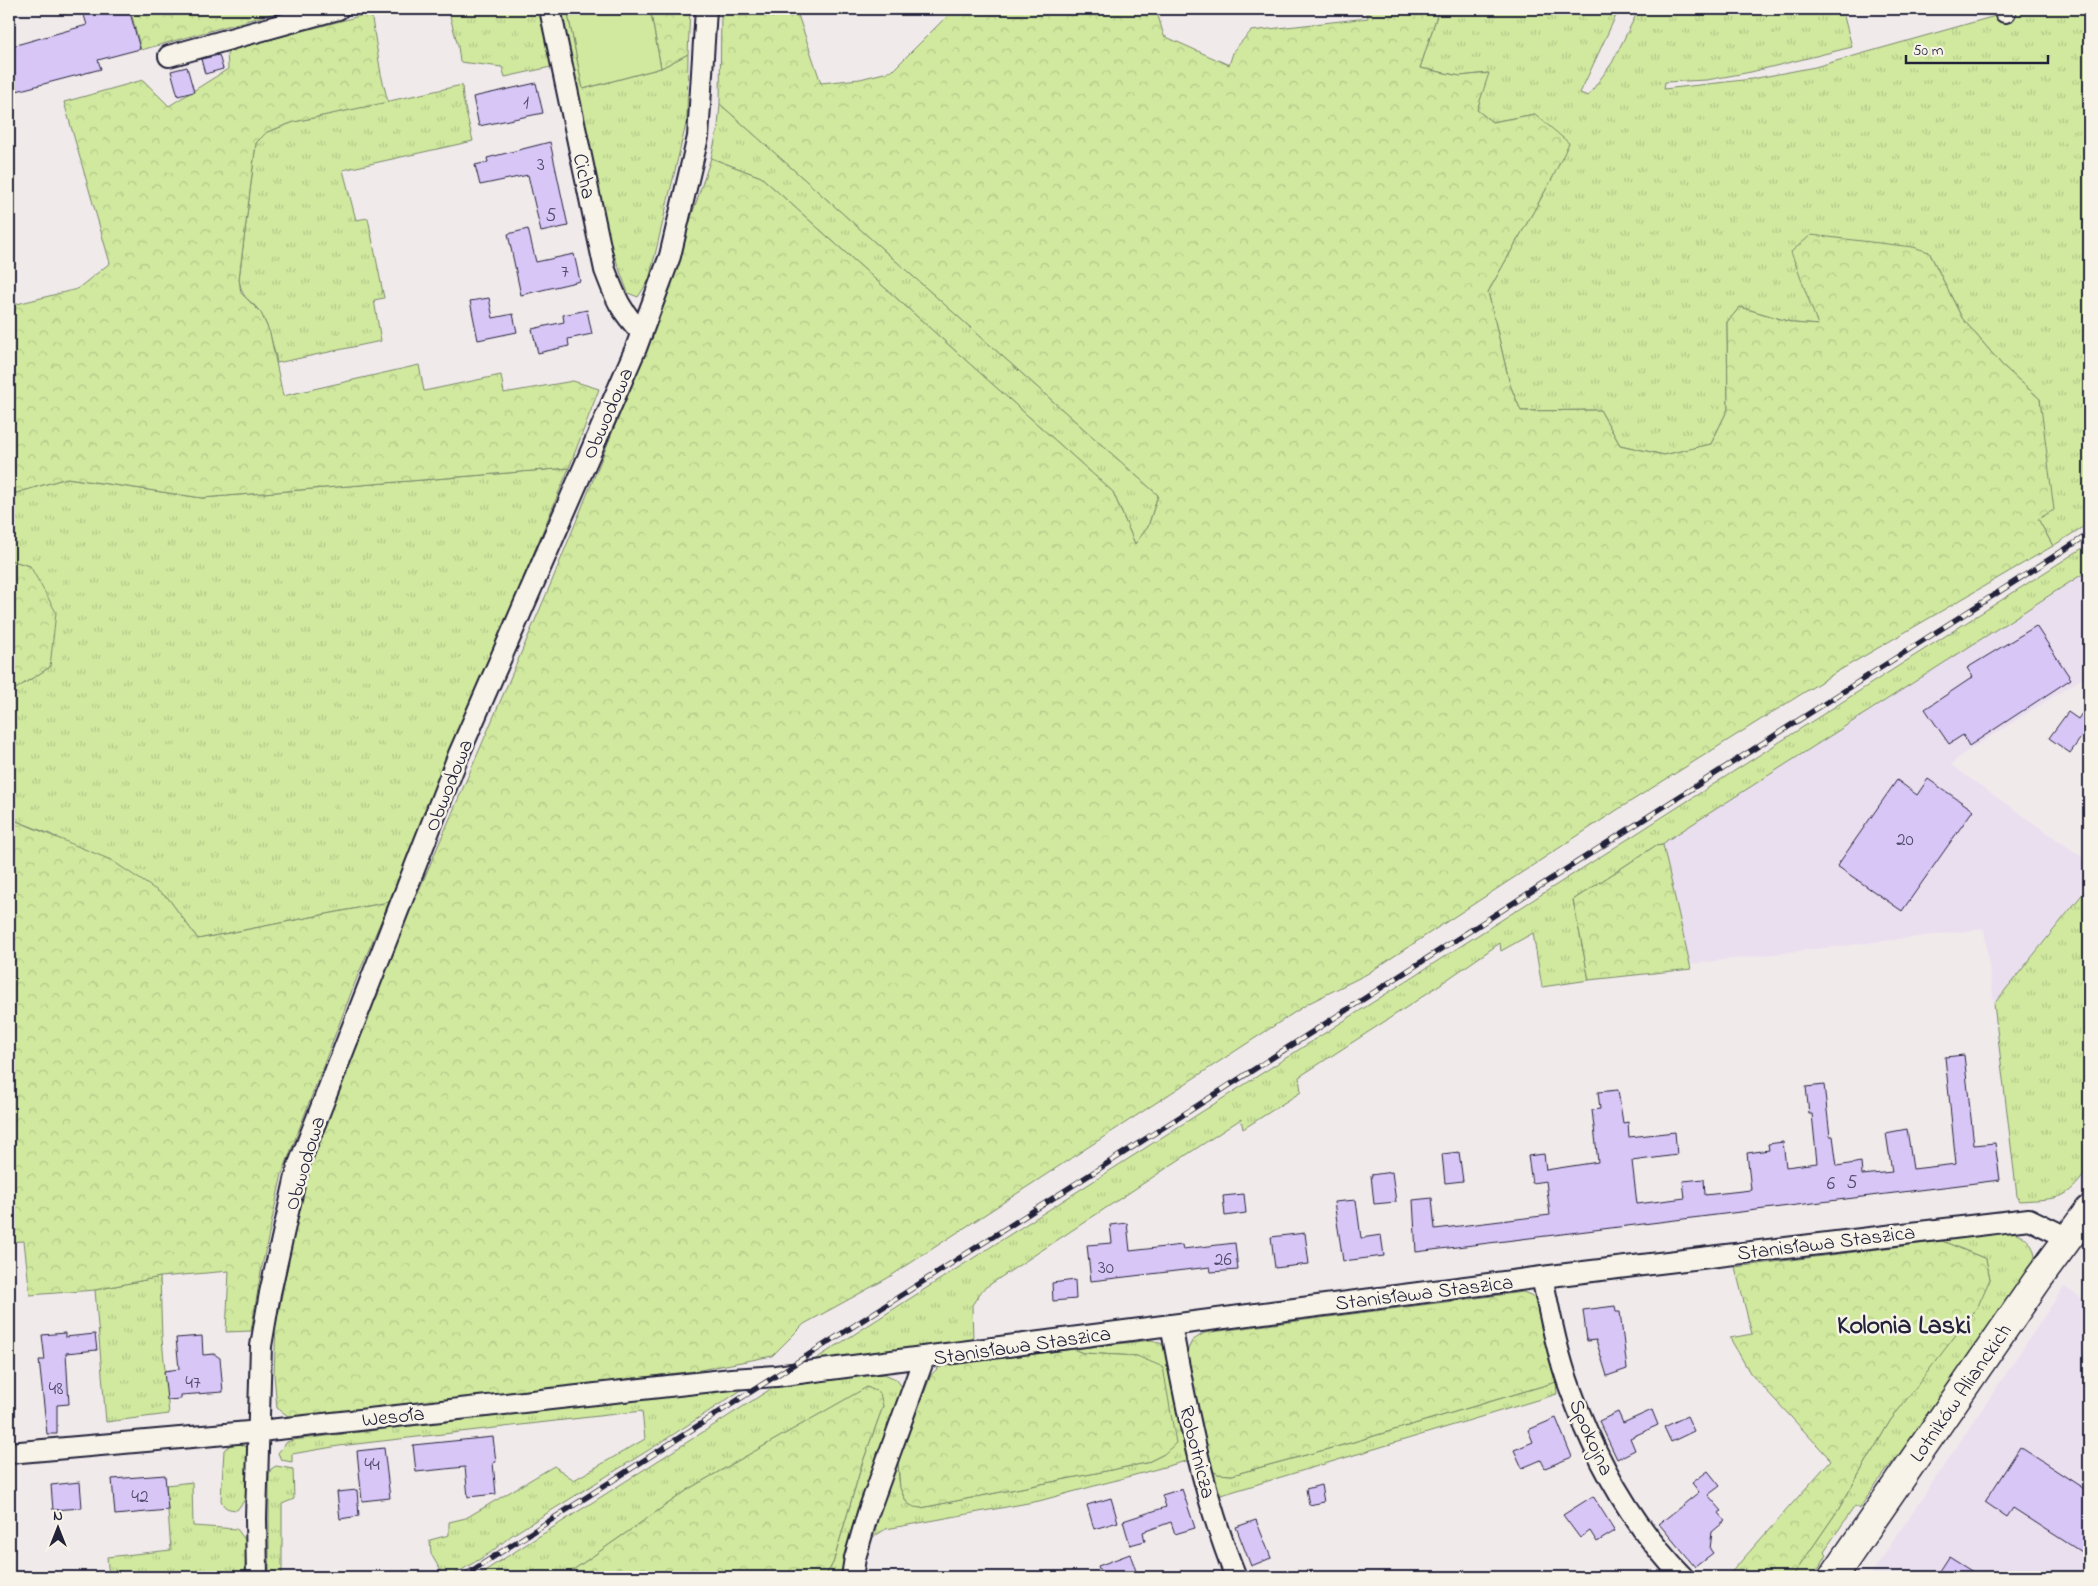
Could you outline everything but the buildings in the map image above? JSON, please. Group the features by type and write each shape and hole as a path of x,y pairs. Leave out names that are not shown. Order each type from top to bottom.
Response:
{"main road":[{"name":"Lotników Alianckich","path":"1833,1577 2039,1278 2089,1210"}],"street":[{"path":"169,56 338,9"},
{"name":"Cicha","path":"550,9 605,270 616,300 625,316 642,333"},
{"name":"Obwodowa","path":"258,1577 256,1518 261,1346 270,1293 298,1167 459,754 642,333 670,256 698,137 706,9"},
{"name":"Stanisława Staszica","path":"776,1376 1542,1277 2029,1219 2068,1238"},
{"name":"Spokojna","path":"1542,1277 1569,1387 1602,1466 1625,1504 1662,1554 1683,1577"},
{"name":"Robotnicza","path":"1171,1325 1200,1471 1216,1525 1236,1577"},
{"path":"852,1577 855,1558 864,1527 924,1358"},
{"name":"Wesoła","path":"9,1452 260,1431 732,1378 776,1376"}],"shaded area":[{"path":"2089,570 2089,674 1963,754 1951,765 2089,862 2089,885 1994,1004 1984,929 1690,964 1663,845 1666,841"},
{"path":"2064,1287 2089,1303 2089,1577 1869,1577"}],"green space":[{"path":"130,9 289,9 141,50"},
{"path":"448,9 541,9 554,63 551,67 505,77 502,67 460,62 458,46"},
{"path":"555,9 567,9 583,89 661,68 688,54 687,120 649,280 638,297 628,293 611,246"},
{"path":"567,9 650,9 661,68 583,89"},
{"path":"650,9 690,9 688,54 661,68"},
{"path":"721,9 796,9 821,83 860,79 892,71 954,9 1156,9 1164,36 1229,65 1234,50 1251,31 1368,18 1366,9 1439,9 1420,68 1460,76 1489,73 1477,110 1492,122 1535,114 1569,143 1553,177 1488,292 1510,385 1521,411 1600,410 1620,445 1664,455 1711,444 1728,409 1727,322 1740,307 1794,323 1818,325 1791,252 1811,235 1913,247 1929,252 1962,318 2002,365 2040,399 2054,510 2038,519 2053,546 1835,673 1617,810 1367,974 1309,1003 886,1279 804,1324 772,1356 695,1371 312,1417 288,1416 277,1408 274,1374 276,1325 304,1182 389,960 552,581 651,337 711,158 761,177 1113,492 1135,544 1148,527 1158,495 720,104"},
{"path":"1439,9 1619,9 1580,93 1588,96 1612,63 1639,9 1842,9 1852,47 1751,72 1707,80 1665,82 1664,89 1752,79 1815,67 2020,9 2089,9 2089,523 2053,546 2038,519 2040,399 2002,365 1962,318 1929,252 1818,325 1794,323 1740,307 1727,322 1728,409 1711,444 1664,455 1620,445 1600,410 1521,411 1510,385 1488,292 1553,177 1535,114 1492,122 1477,110 1488,73 1460,76 1420,68"},
{"path":"371,13 381,74 388,102 294,122 267,132 256,143 239,279 241,293 261,313 270,333 283,396 419,365 424,391 501,375 504,393 573,381 599,389 569,468 202,498 67,478 9,495 9,306 77,289 110,263 64,102 143,80 169,106 228,69 227,51"},
{"path":"462,85 463,99 473,141 343,170 356,220 368,218 384,298 374,300 381,341 277,363 267,326 257,309 245,297 239,279 256,143 267,132 294,122"},
{"path":"720,104 1158,495 1148,527 1135,544 1113,492 761,177 711,158 718,127"},
{"path":"569,468 389,902 198,939 168,898 50,834 9,818 9,693 50,667 30,566 9,560 9,495 67,478 202,498"},
{"path":"2089,544 2089,570 1666,841 1663,845 1655,846 1573,900 1589,980 1542,987 1533,933 1501,951 1500,943 1413,1003 1299,1077 1301,1092 1243,1129 1241,1119 983,1289 972,1305 973,1341 814,1360"},
{"path":"9,560 30,566 56,612 50,667 9,693"},
{"path":"9,818 111,860 168,898 198,939 389,902 356,980 282,1174 262,1266 251,1331 226,1332 229,1271 160,1277 95,1290 30,1295 24,1241 9,1242"},
{"path":"1663,845 1691,969 1589,980 1573,900 1655,846"},
{"path":"2089,886 2089,1168 2067,1193 2053,1198 2020,1201 2017,1196 1994,1004"},
{"path":"2009,1231 2015,1232 2028,1241 2034,1250 2035,1262 1923,1425 1883,1474 1859,1509 1855,1506 1824,1551 1827,1554 1814,1577 1792,1577 1838,1510 1890,1421 1977,1306 1990,1279 1986,1259 1942,1241"},
{"path":"1942,1241 1986,1259 1990,1279 1978,1306 1890,1421 1838,1510 1792,1577 1727,1577 1831,1460 1750,1373 1730,1338 1752,1334 1735,1267"},
{"path":"160,1277 162,1339 169,1414 106,1422 95,1290"},
{"path":"1523,1292 1531,1295 1536,1300 1556,1382 1350,1443 1232,1475 1218,1474 1209,1469 1190,1385 1187,1351 1192,1341 1204,1333"},
{"path":"1152,1340 1162,1344 1169,1354 1190,1460 1039,1501 886,1529 868,1540 881,1501 898,1462 901,1491 904,1497 913,1506 921,1508 1146,1463 1164,1454 1137,1356 1083,1353 1073,1349"},
{"path":"1073,1349 1083,1353 1137,1356 1163,1367 1176,1443 1164,1454 1146,1463 921,1508 907,1503 900,1488 898,1462 931,1375 938,1368 947,1365"},
{"path":"884,1374 896,1379 903,1388 849,1540 842,1577 825,1577 833,1563 862,1464 883,1406 868,1387 692,1487 563,1577 475,1577 777,1385"},
{"path":"1556,1382 1557,1394 1218,1496 1209,1469 1218,1474 1232,1475 1350,1443"},
{"path":"737,1387 743,1389 512,1535 490,1553 450,1577 435,1577 442,1573 431,1554 430,1540 449,1535 449,1522 466,1518 554,1466 574,1480 645,1439 642,1411 339,1446 292,1454 292,1462 281,1460 278,1453 287,1442 293,1440"},
{"path":"867,1387 880,1393 883,1406 862,1464 833,1563 825,1577 563,1577 692,1487"},
{"path":"232,1444 240,1444 249,1448 247,1497 237,1510 227,1508 221,1500 224,1450"},
{"path":"276,1466 293,1469 294,1499 282,1504 282,1577 269,1577 269,1474 271,1469"},
{"path":"192,1482 193,1526 237,1529 246,1541 245,1577 109,1577 107,1557 171,1550 166,1485"}],"railway":[{"path":"462,1577 2089,534"}],"district":[{"name":"Kolonia Laski","path":"1904,1324"}]}
